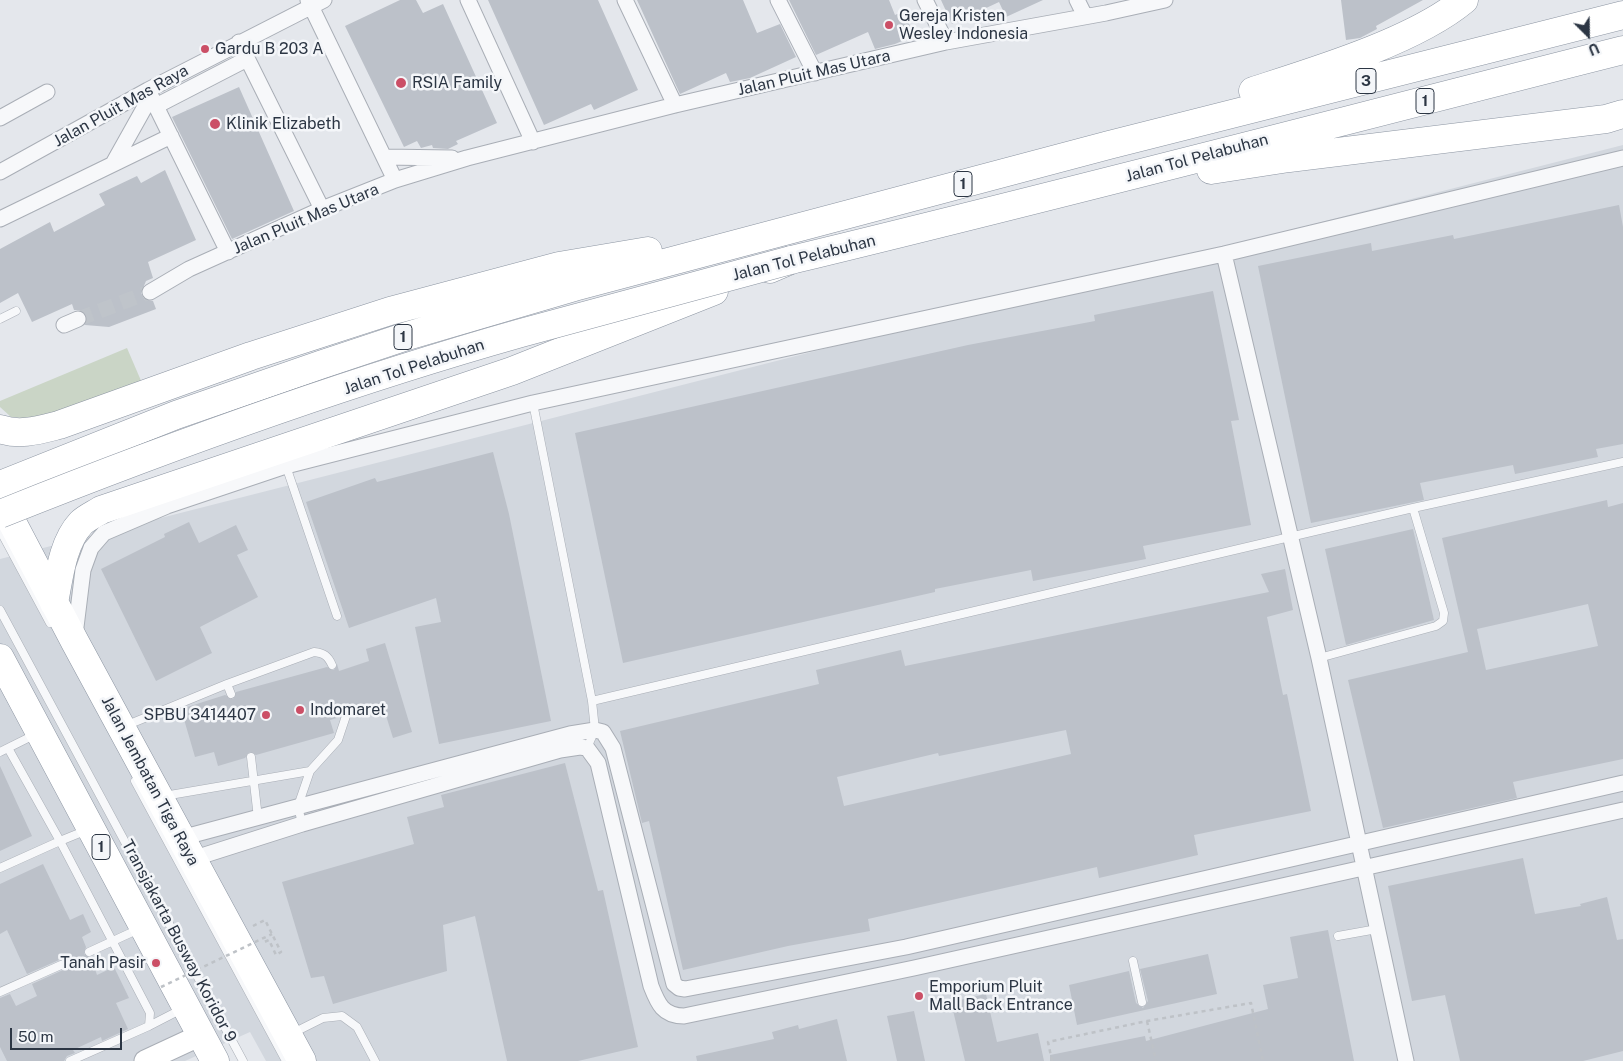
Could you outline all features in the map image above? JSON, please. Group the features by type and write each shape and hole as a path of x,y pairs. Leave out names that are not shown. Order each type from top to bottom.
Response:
{"highway":[{"path":"1109,145 1241,94 1304,75 1363,52 1420,28 1464,0"},
{"name":"3","path":"1109,145 1623,15"},
{"name":"Jalan Tol Pelabuhan","path":"0,514 92,477 310,400 520,334 791,260 1067,193 1319,126 1623,50"},
{"path":"1067,193 1289,158 1606,119 1623,114"},
{"name":"Jalan Tol Pelabuhan","path":"0,485 176,415 407,336 601,280 1109,145"},
{"path":"0,428 12,433 28,432 59,425 112,408 251,356 390,311 559,266 817,222"},
{"path":"50,605 70,539 81,523 101,510 512,371 791,260"},
{"name":"Jalan Jembatan Tiga Raya","path":"0,499 65,638 121,728 159,798 287,1048 302,1061"},
{"name":"1","path":"0,658 215,1061"}],"street":[{"path":"468,0 533,142"},
{"path":"625,0 675,105"},
{"path":"778,0 815,73"},
{"path":"925,0 946,42"},
{"path":"1077,0 1085,16"},
{"name":"Jalan Pluit Mas Utara","path":"150,292 189,270 322,209 395,180 467,158 675,105 946,42 1165,0"},
{"path":"314,2 395,180"},
{"name":"Jalan Pluit Mas Raya","path":"0,172 152,98 239,42 314,2"},
{"path":"239,42 322,209"},
{"path":"114,162 152,98 247,59"},
{"path":"0,118 47,92"},
{"path":"152,98 228,252"},
{"path":"0,220 114,162 171,136"},
{"name":"Jalan Pluit Mas Utara","path":"384,156 467,158"},
{"path":"65,638 90,548 104,532 167,506 286,466 532,403 1224,254 1623,158"},
{"path":"1224,254 1263,411 1290,537 1319,658 1406,1061"},
{"path":"186,849 258,818 298,806 570,734 594,730 606,736 613,748 674,984 679,988 691,988 906,947 1623,783"},
{"path":"186,849 302,824 560,750 580,747 587,748 598,763 651,986 658,1004 664,1011 676,1016 693,1015 885,974 1623,810"},
{"path":"676,1016 679,988"},
{"path":"145,1061 201,1036"}],"lane":[{"path":"0,319 16,311"},
{"path":"532,403 592,701 594,730 587,748"},
{"path":"592,701 1413,508 1623,462"},
{"path":"286,466 337,616"},
{"path":"1319,658 1436,626 1443,621 1444,613 1413,508"},
{"path":"0,530 50,605"},
{"name":"Transjakarta Busway Koridor 9","path":"0,610 243,1061"},
{"path":"121,728 227,684 314,652 322,653 328,657 332,665"},
{"path":"227,684 230,694"},
{"path":"302,824 298,806 310,771 338,740 346,716"},
{"path":"40,732 4,750 60,841 150,1012 149,1026"},
{"path":"251,757 258,818"},
{"path":"159,798 310,771"},
{"path":"131,773 287,1048 323,1018 342,1016 356,1027 375,1061"},
{"path":"0,868 91,829"},
{"path":"89,952 144,927"},
{"path":"1338,936 1377,929"},
{"path":"1133,961 1142,1002"},
{"path":"0,992 61,965"},
{"path":"70,1061 149,1026 186,1007"}],"path":[{"path":"266,920 281,952 276,955 269,940"},
{"path":"161,987 272,934"},
{"path":"1052,1061 1048,1042 1147,1021 1251,1003 1263,1061"},
{"path":"1147,1021 1156,1061"}],"shaded area":[{"path":"1623,145 1623,1061 266,1061 250,1032 185,1061 0,1061 0,559"}],"green space":[{"path":"127,348 142,383 36,419 11,417 0,407 0,401"}],"building":[{"path":"400,0 416,0 423,13 443,4 497,123 456,141 458,144 448,149 433,148 432,145 421,148 417,141 404,147 345,26"},
{"path":"488,0 598,0 638,90 594,110 591,104 544,125"},
{"path":"637,0 743,0 757,33 780,24 796,57 750,78 730,82 726,73 680,94"},
{"path":"789,0 889,0 895,15 904,11 914,36 895,44 875,49 868,32 816,55"},
{"path":"941,0 1043,0 1006,17 999,2 952,24"},
{"path":"1341,0 1423,0 1376,26 1377,29 1360,38 1346,40"},
{"path":"239,87 294,211 232,239 172,117"},
{"path":"165,170 196,240 148,262 153,278 146,281 141,293 145,300 153,301 156,309 109,327 85,325 86,315 80,310 74,310 72,304 32,322 18,293 0,303 0,249 50,222 54,232 105,205 99,194 137,176 141,183"},
{"path":"1619,205 1623,227 1623,444 1596,449 1598,457 1515,474 1513,465 1420,483 1424,500 1311,523 1258,266 1371,243 1372,251 1453,235 1454,239"},
{"path":"1213,291 1239,420 1231,421 1251,525 1143,546 1146,559 1033,581 1031,570 935,589 935,592 623,663 575,433 968,345 1095,321 1094,315"},
{"path":"493,452 509,514 551,721 439,744 415,627 441,622 436,598 349,628 306,502 375,478 377,482"},
{"path":"1607,500 1608,507 1623,503 1623,759 1513,782 1517,798 1383,828 1348,680 1468,652 1442,538","holes":["1588,604 1598,646 1486,670 1477,629"]},
{"path":"189,522 199,543 236,525 248,550 237,555 258,597 200,627 212,653 156,681 101,569 165,537 164,534"},
{"path":"1413,529 1434,620 1346,645 1325,549"},
{"path":"1285,569 1293,610 1267,617 1283,695 1287,694 1311,811 1194,835 1198,855 1099,878 1097,867 868,919 870,931 788,946 683,970 649,821 642,823 620,731 819,684 816,670 901,650 905,666 1269,592 1261,574","holes":["1066,730 1071,754 844,806 837,777 938,753 939,756"]},
{"name":"SPBU 3414407","path":"385,643 412,732 393,738 383,706 351,714 347,711 343,712 340,717 330,720 334,733 256,755 250,752 245,758 218,766 214,752 195,757 181,709 225,695 233,699 236,692 327,667 334,670 337,664 339,671 369,661 366,649"},
{"path":"565,763 598,891 603,890 638,1047 578,1061 507,1061 475,916 443,925 447,971 333,1004 324,976 311,978 282,882 414,844 407,817 444,807 441,795"},
{"path":"0,766 32,836 0,851"},
{"path":"1523,858 1535,914 1581,906 1580,904 1607,897 1617,940 1623,939 1623,1051 1583,1061 1460,1061 1445,995 1412,1001 1388,886"},
{"path":"43,864 70,920 83,914 91,932 82,937 86,947 84,954 91,957 97,975 114,967 129,998 116,1003 128,1029 102,1041 101,1037 73,1050 75,1053 67,1056 64,1061 7,1061 0,1047 0,998 10,994 16,1006 37,996 32,984 63,970 66,966 65,961 59,960 27,974 7,930 0,934 0,884"},
{"path":"1328,930 1354,1061 1050,1061 1050,1055 1145,1036 1146,1041 1268,1009 1263,985 1298,978 1290,937"},
{"path":"1208,954 1217,994 1077,1025 1069,985 1129,971 1136,1003 1143,1008 1148,1001 1140,969"},
{"path":"986,994 997,1042 1038,1033 1044,1061 965,1061 951,1002"},
{"path":"914,1011 925,1061 897,1061 887,1016"},
{"path":"837,1019 847,1061 697,1061 696,1056 774,1039 772,1032 798,1025 799,1029"}],"tunnel":[{"path":"78,319 150,292"}],"place":[{"name":"Gereja Kristen Wesley Indonesia","path":"889,25"},
{"name":"Gardu B 203 A","path":"205,49"},
{"name":"RSIA Family","path":"401,83"},
{"name":"Klinik Elizabeth","path":"215,124"},
{"name":"Indomaret","path":"300,710"},
{"name":"SPBU 3414407","path":"266,715"},
{"name":"Tanah Pasir","path":"156,963"},
{"name":"Emporium Pluit Mall Back Entrance","path":"919,996"}]}
